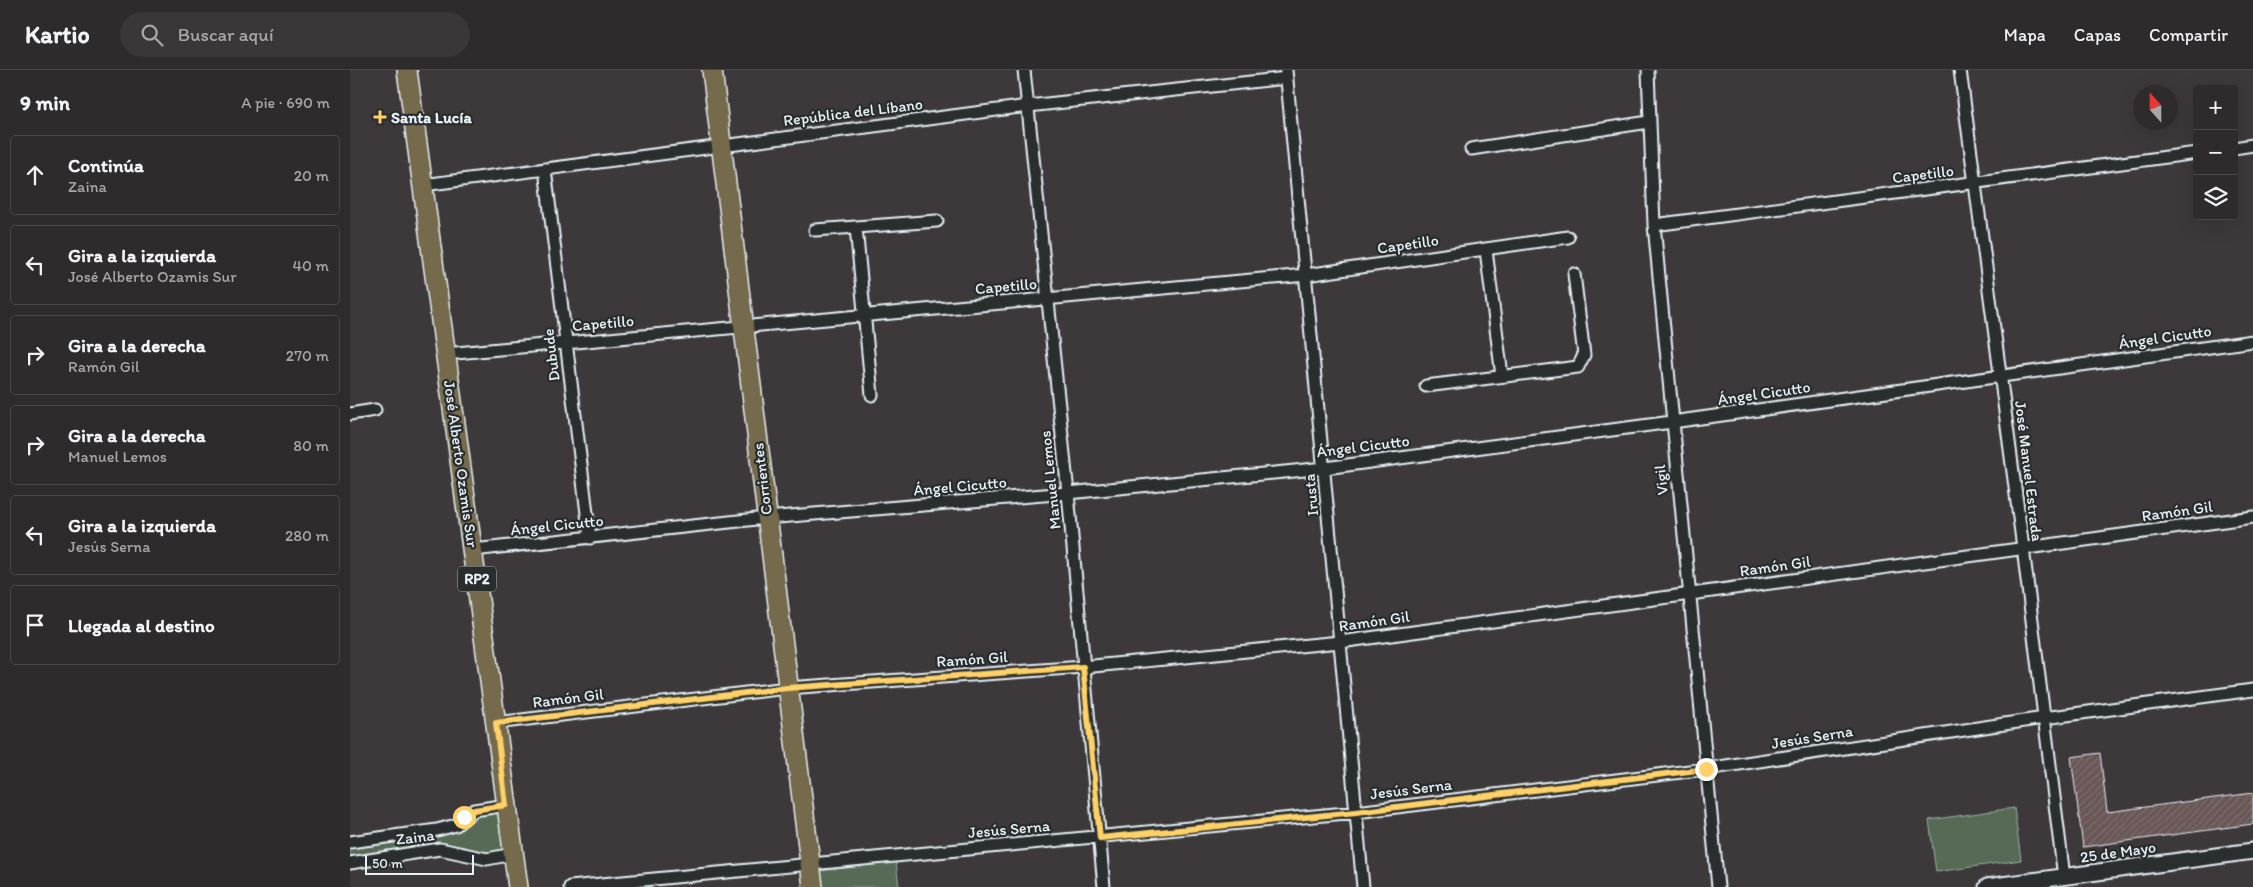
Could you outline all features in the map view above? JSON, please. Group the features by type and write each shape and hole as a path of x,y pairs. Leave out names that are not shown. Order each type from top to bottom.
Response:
{"main road":[{"name":"José Alberto Ozamis Sur","path":"407,70 518,887"},
{"name":"Corrientes","path":"712,70 813,887"}],"street":[{"name":"Manuel Lemos","path":"1024,70 1068,493 1104,887"},
{"name":"Vigil","path":"1648,70 1654,225 1718,887"},
{"name":"José Manuel Estrada","path":"1960,70 2001,376 2064,877"},
{"name":"República del Líbano","path":"424,185 722,145 1286,74"},
{"name":"Irusta","path":"1286,74 1325,468 1363,887"},
{"path":"1470,149 1649,122"},
{"path":"2238,147 2253,145"},
{"name":"Capetillo","path":"1654,225 2193,154"},
{"name":"Dubude","path":"545,169 590,538"},
{"path":"815,230 937,221"},
{"path":"856,227 872,394"},
{"name":"Capetillo","path":"445,354 1306,275 1568,237"},
{"path":"1486,250 1502,376"},
{"path":"1426,386 1578,367 1584,355 1574,274"},
{"name":"Ángel Cicutto","path":"473,550 766,518 1068,493 1325,468 2253,341"},
{"path":"350,414 376,410"},
{"name":"Ramón Gil","path":"496,723 787,688 1083,667 1340,642 2253,517"},
{"name":"Jesús Serna","path":"570,887 810,863 1100,838 1356,812 1706,769 2044,718 2253,690"},
{"name":"Zaina","path":"350,842 437,830 456,825 474,810 506,805"},
{"name":"Zaina","path":"350,862 440,849 487,859 513,854"},
{"name":"25 de Mayo","path":"1987,887 2253,851"}],"green space":[{"path":"507,805 513,854 499,856 440,849 350,863 350,842 437,830 464,817"},
{"path":"2014,808 2021,860 1936,872 1929,820"},
{"path":"896,862 899,887 822,887 820,871"}],"building":[{"path":"2100,753 2107,812 2253,793 2253,824 2083,847 2071,757"}],"place":[{"name":"Santa Lucía","path":"380,117"}],"route":[{"path":"464,817 474,810 506,805 496,723 787,688 1083,667 1100,838 1356,812 1706,769"}]}
